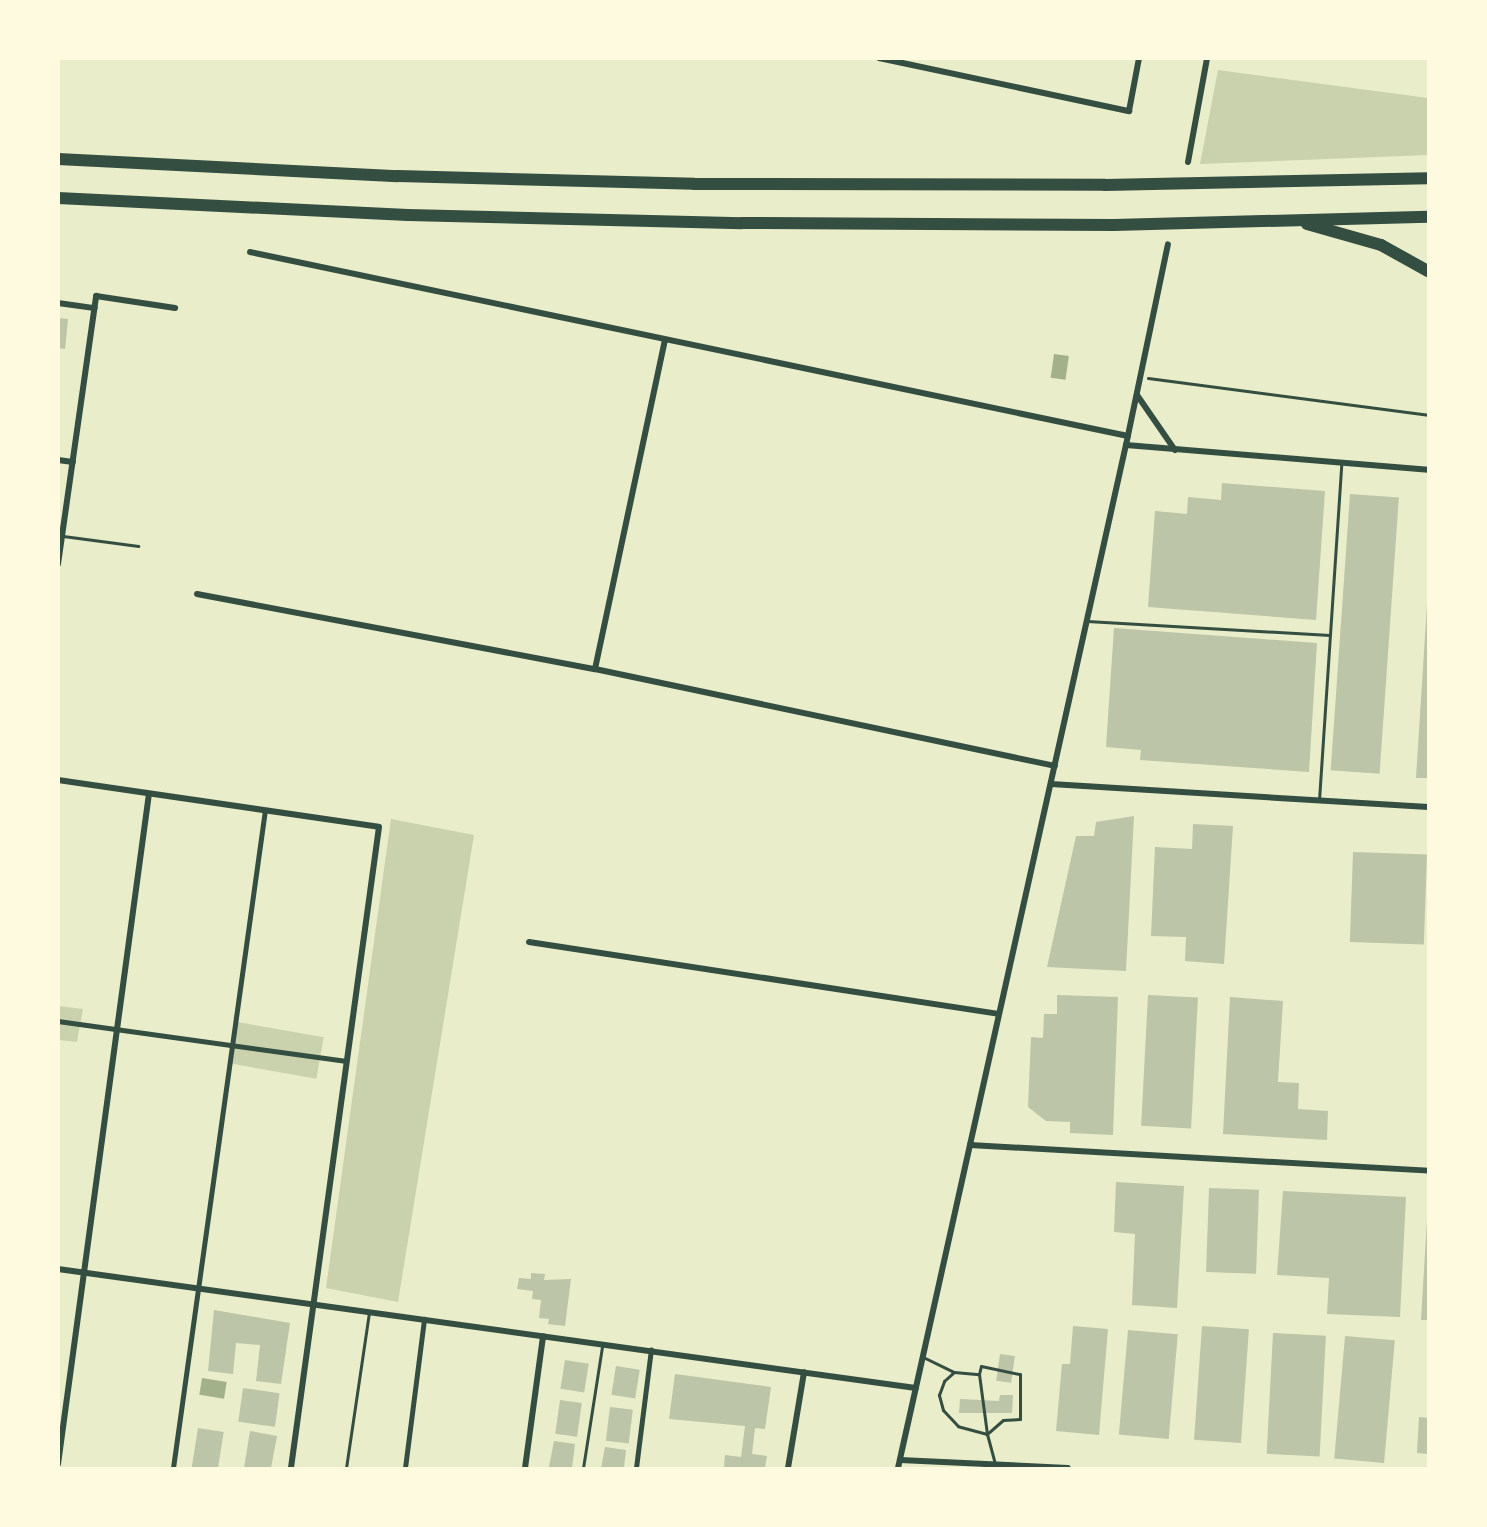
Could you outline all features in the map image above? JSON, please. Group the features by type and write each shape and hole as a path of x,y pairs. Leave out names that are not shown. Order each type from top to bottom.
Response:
{"highway":[{"path":"58,159 398,176 727,185 1217,184 1428,178"},
{"path":"58,198 331,212 619,221 987,225 1428,217"},
{"path":"1294,221 1381,245 1428,271"}],"street":[{"path":"879,58 1129,111 1139,58"},
{"path":"1188,162 1207,58"},
{"path":"898,1468 1128,436 1168,244"},
{"path":"250,252 665,341 1128,436"},
{"path":"58,564 96,296 176,308"},
{"path":"58,303 94,308"},
{"path":"595,669 665,341"},
{"path":"1137,395 1175,450"},
{"path":"1126,445 1341,465 1428,470"},
{"path":"58,460 73,462"},
{"path":"197,594 595,669 1055,766"},
{"path":"58,780 379,827 291,1468"},
{"path":"1051,784 1428,807"},
{"path":"58,1464 148,794"},
{"path":"173,1468 230,1043 265,810"},
{"path":"529,942 999,1014"},
{"path":"58,1021 230,1043 346,1061"},
{"path":"970,1145 1428,1171"},
{"path":"58,1269 916,1388"},
{"path":"405,1468 424,1319"},
{"path":"525,1468 543,1335"},
{"path":"636,1468 651,1350"},
{"path":"788,1468 804,1372"},
{"path":"900,1460 1068,1468"}],"lane":[{"path":"1319,800 1341,465"},
{"path":"63,536 138,546"},
{"path":"1087,621 1330,635"},
{"path":"346,1468 369,1313"},
{"path":"583,1468 602,1344"},
{"path":"923,1357 954,1372 979,1374"},
{"path":"987,1434 1003,1420 1020,1419 1020,1374 981,1366 979,1374 987,1434 995,1464"},
{"path":"954,1372 944,1381 939,1395 943,1410 958,1426 987,1434"}],"path":[{"path":"1140,377 1428,415"}],"shaded area":[{"path":"1218,70 1428,98 1428,155 1200,164"},
{"path":"1054,354 1069,356 1066,380 1051,378"},
{"path":"391,819 474,835 398,1302 326,1288"},
{"path":"58,1006 83,1009 77,1042 59,1040"},
{"path":"237,1022 324,1037 316,1079 230,1063"},
{"path":"202,1378 227,1382 224,1399 199,1395"}],"building":[{"path":"58,318 68,319 65,349 58,348"},
{"path":"1222,483 1325,491 1316,620 1148,607 1155,511 1187,514 1188,497 1221,500"},
{"path":"1350,494 1399,497 1380,774 1331,770"},
{"path":"1427,605 1428,778 1416,778"},
{"path":"1114,628 1317,643 1309,772 1140,760 1141,750 1106,747"},
{"path":"1134,816 1126,971 1047,967 1076,836 1094,836 1096,822"},
{"path":"1193,824 1233,826 1224,964 1185,961 1186,937 1151,936 1155,847 1192,849"},
{"path":"1353,852 1427,855 1424,945 1350,942"},
{"path":"1057,995 1118,997 1113,1135 1070,1133 1070,1122 1046,1121 1028,1107 1031,1037 1043,1038 1044,1014 1057,1014"},
{"path":"1148,995 1198,998 1191,1128 1141,1126"},
{"path":"1230,997 1283,1001 1278,1082 1299,1083 1298,1109 1328,1111 1327,1140 1223,1134"},
{"path":"1116,1182 1184,1186 1177,1308 1132,1305 1135,1234 1114,1232"},
{"path":"1209,1188 1259,1190 1256,1274 1206,1272"},
{"path":"1283,1191 1406,1197 1400,1317 1327,1314 1329,1278 1277,1275"},
{"path":"1427,1220 1428,1320 1421,1320"},
{"path":"531,1273 545,1274 544,1280 571,1279 565,1326 548,1324 549,1319 539,1318 541,1300 532,1299 533,1291 517,1289 519,1278 531,1279"},
{"path":"214,1310 290,1323 281,1384 256,1381 260,1345 236,1343 233,1374 208,1371"},
{"path":"1073,1326 1108,1329 1099,1435 1056,1431 1062,1364 1070,1364"},
{"path":"1202,1326 1249,1329 1241,1443 1194,1440"},
{"path":"1128,1330 1178,1334 1169,1439 1119,1435"},
{"path":"1273,1333 1326,1336 1320,1457 1267,1454"},
{"path":"1345,1336 1395,1340 1384,1463 1334,1459"},
{"path":"1000,1354 1015,1356 1011,1383 996,1381"},
{"path":"565,1360 589,1364 584,1392 560,1389"},
{"path":"616,1366 640,1370 635,1398 611,1395"},
{"path":"675,1374 771,1387 765,1429 755,1428 752,1454 767,1456 765,1468 724,1468 725,1455 741,1457 745,1426 669,1419"},
{"path":"243,1388 280,1393 275,1427 238,1422"},
{"path":"1000,1395 1013,1395 1012,1413 959,1413 960,1399 999,1401"},
{"path":"560,1400 582,1403 577,1437 555,1434"},
{"path":"610,1407 633,1410 629,1444 606,1441"},
{"path":"1419,1417 1428,1418 1428,1454 1417,1453"},
{"path":"198,1428 224,1432 218,1468 192,1468"},
{"path":"250,1431 277,1436 271,1468 244,1468"},
{"path":"554,1441 575,1444 572,1468 549,1467"},
{"path":"605,1447 626,1450 624,1468 601,1468"}]}
